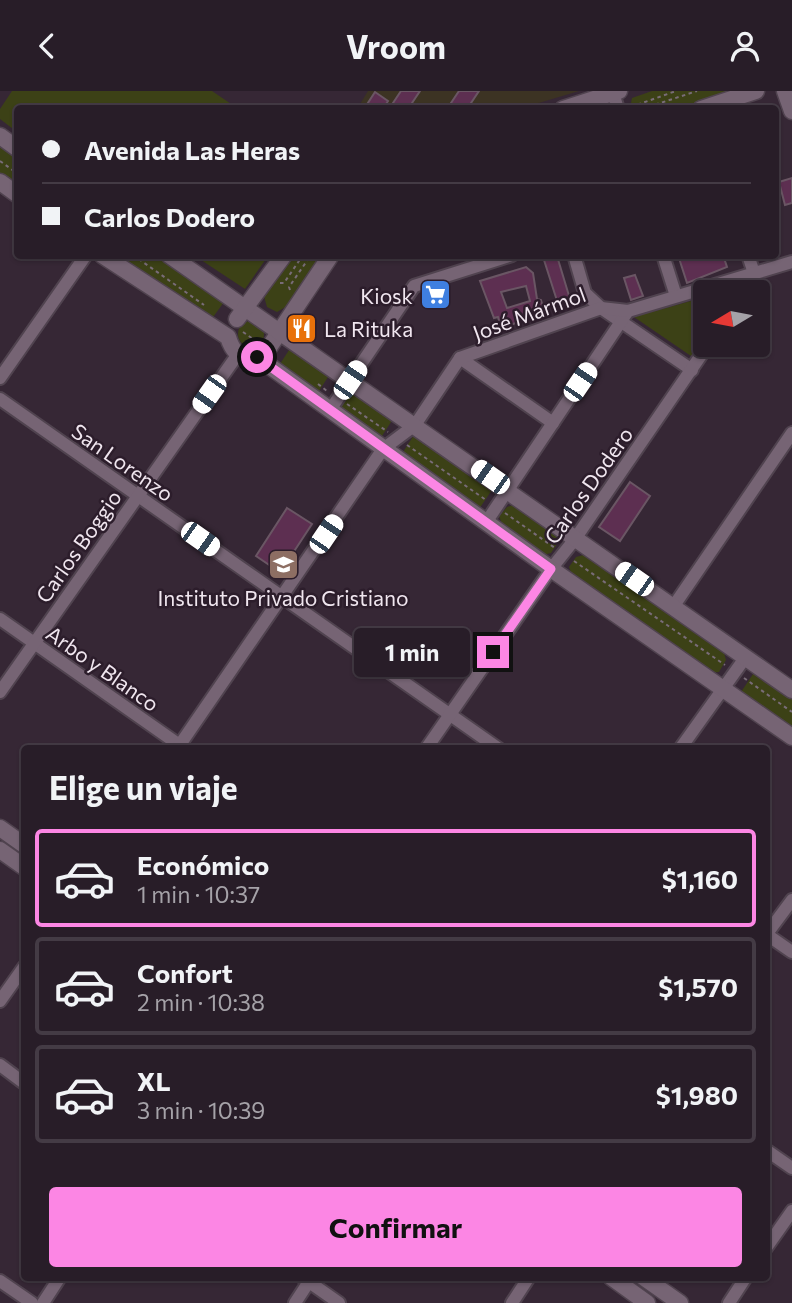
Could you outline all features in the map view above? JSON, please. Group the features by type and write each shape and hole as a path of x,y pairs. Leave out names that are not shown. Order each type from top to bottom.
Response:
{"main road":[{"path":"712,105 756,91"},
{"path":"785,91 792,111"},
{"path":"582,105 617,97"},
{"path":"110,259 252,335 350,380 792,690"},
{"path":"173,259 252,335 383,449 491,514 551,569 792,737"},
{"path":"252,335 282,259"},
{"path":"252,335 293,309 328,259"},
{"path":"0,828 21,843"},
{"path":"0,850 21,865"},
{"path":"617,1281 647,1303"},
{"path":"649,1281 680,1303"}],"street":[{"path":"0,378 83,259"},
{"path":"334,404 414,286 499,259"},
{"path":"575,259 585,293 601,307 625,316 692,370"},
{"path":"664,259 676,296"},
{"path":"749,259 754,272"},
{"path":"491,514 625,316 676,296 792,262"},
{"path":"749,280 754,272"},
{"name":"José Mármol","path":"183,745 383,449 415,425 460,358 601,307"},
{"name":"Carlos Boggio","path":"0,692 252,335"},
{"name":"Carlos Dodero","path":"429,745 700,357"},
{"path":"460,358 553,423"},
{"name":"San Lorenzo","path":"0,399 493,745"},
{"path":"673,607 792,433"},
{"name":"Arbo y Blanco","path":"0,618 177,745"},
{"path":"683,745 745,657"},
{"path":"770,931 792,900"},
{"path":"770,937 792,952"},
{"path":"0,1001 21,971"},
{"path":"0,1065 21,1081"},
{"path":"770,1153 792,1168"},
{"path":"770,1242 792,1211"},
{"path":"0,1281 32,1303"},
{"path":"43,1303 57,1281"},
{"path":"295,1303 307,1281"},
{"path":"311,1281 339,1303"},
{"path":"512,1303 527,1281"},
{"path":"729,1303 743,1281"}],"path":[{"path":"637,105 676,91"},
{"path":"654,105 697,91"},
{"path":"139,259 210,309"},
{"path":"293,309 289,287 308,259"},
{"path":"318,384 334,404 397,438 491,514 563,554 792,712"}],"shaded area":[{"path":"368,91 579,91 532,105 359,105"}],"green space":[{"path":"12,91 212,91 233,105 14,105 14,130 0,119 0,109"},
{"path":"652,91 732,91 688,105 631,105 632,98"},
{"path":"0,143 14,153 14,186 0,176"},
{"path":"121,259 160,259 224,302 211,320"},
{"path":"200,259 266,259 245,289"},
{"path":"288,259 321,259 289,305 277,312 267,307 263,293"},
{"path":"693,300 693,353 691,356 634,317"},
{"path":"251,321 260,325 264,334 260,343 251,347 242,343 238,334 242,325"},
{"path":"291,347 330,374 317,394 278,367"},
{"path":"351,390 393,419 380,439 338,410"},
{"path":"414,435 492,490 479,509 401,455"},
{"path":"515,504 557,534 559,541 551,553 543,555 502,524 499,516 507,507"},
{"path":"587,554 723,649 726,660 719,672 707,673 573,578 569,567 576,557"},
{"path":"755,671 792,696 792,727 741,692"}],"building":[{"path":"401,91 420,91 411,105 393,103"},
{"path":"459,91 479,91 470,105 450,105"},
{"path":"375,92 388,101 386,105 367,105"},
{"path":"792,178 792,203 785,205 779,182"},
{"path":"558,259 570,299 559,307 544,260"},
{"path":"679,259 724,259 727,267 687,283"},
{"path":"526,267 533,273 537,299 541,300 544,311 501,328 498,317 494,318 480,281","holes":["526,286 530,301 507,308 501,292"]},
{"path":"635,275 643,296 631,300 624,278"},
{"path":"630,482 650,496 620,541 599,527"},
{"path":"287,508 312,524 289,559 291,560 284,575 256,556"}],"place":[{"name":"Kiosk","path":"436,295"},
{"name":"La Rituka","path":"301,328"},
{"name":"Instituto Privado Cristiano","path":"283,565"}],"route":[{"path":"257,357 551,569 493,652"}]}
